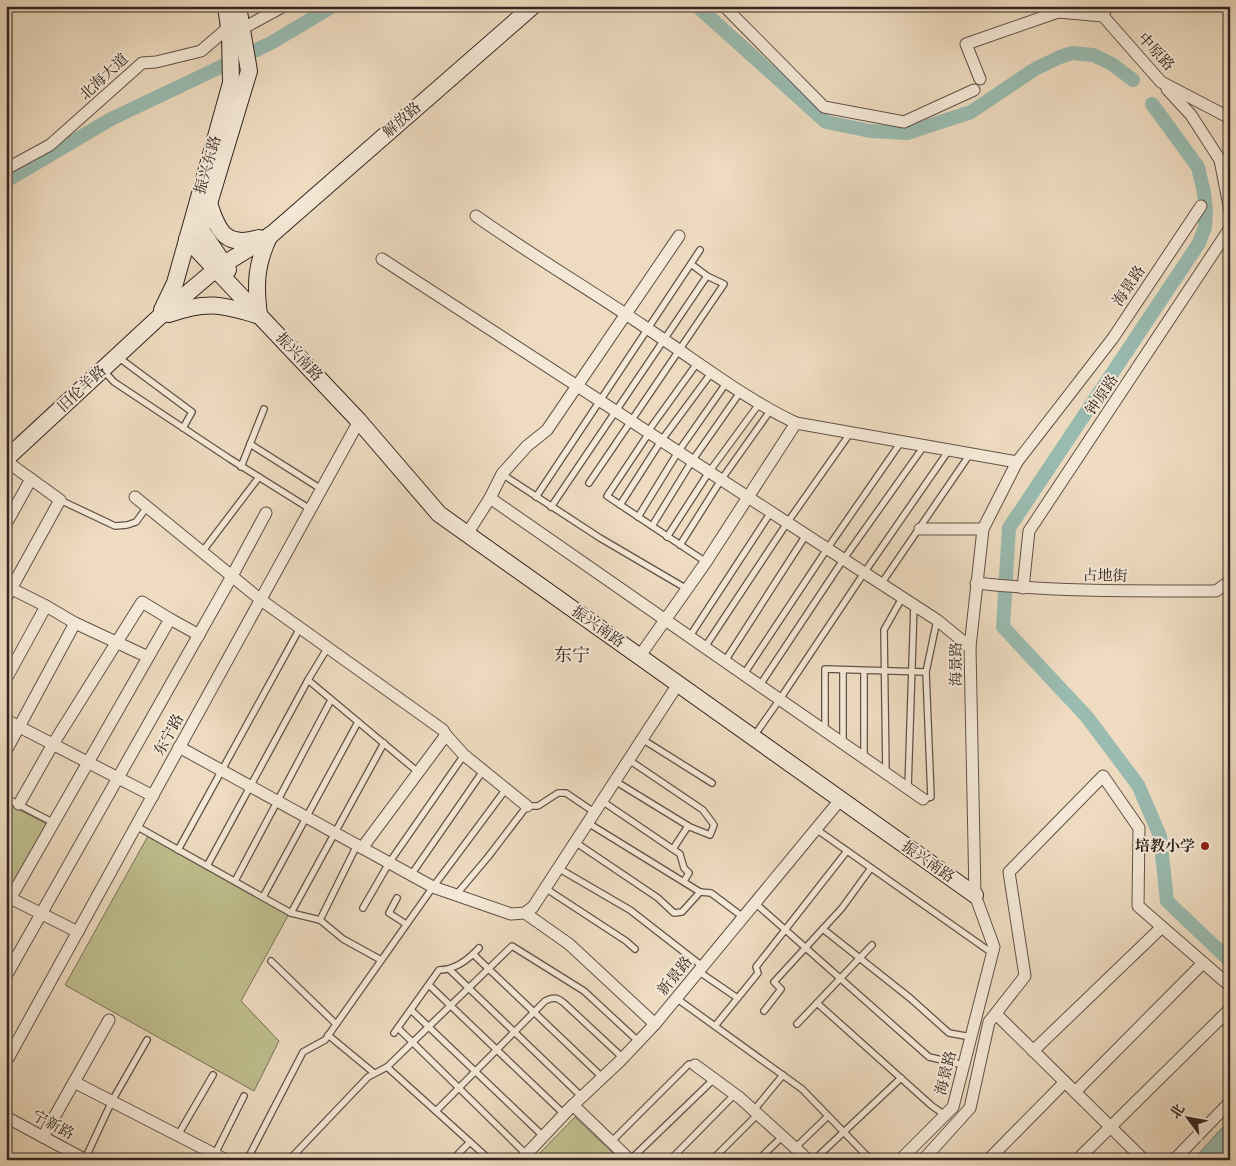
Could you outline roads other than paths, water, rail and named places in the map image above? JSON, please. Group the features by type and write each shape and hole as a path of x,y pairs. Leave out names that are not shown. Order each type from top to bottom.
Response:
{"street":[{"name":"振兴东路","path":"157,318 168,300 209,203 249,71 226,6"},
{"name":"振兴东路","path":"194,235 231,83 234,31 238,6"},
{"name":"北海大道","path":"6,169 50,145 142,63 156,62 201,51 234,31 284,6"},
{"name":"解放路","path":"271,234 533,6"},
{"path":"724,6 824,107 904,122 974,90"},
{"name":"中原路","path":"1090,6 1105,11 1161,82 1230,118"},
{"path":"980,78 966,44 1058,12 1105,11"},
{"path":"1161,82 1191,115 1220,160 1230,211"},
{"path":"209,203 214,220 220,230 237,242 246,242 271,234"},
{"name":"海景路","path":"900,1160 953,1107 994,947 975,895 970,647 983,529 1017,462 1113,338 1201,206"},
{"path":"476,216 522,249 627,314 759,404 796,423 1017,462"},
{"name":"钟原路","path":"1023,588 1029,531 1230,228"},
{"path":"157,318 220,267 271,234"},
{"path":"157,318 187,307 204,305 236,308 259,315 256,296 257,274 262,252 271,234"},
{"name":"振兴南路","path":"194,235 259,315 359,421 439,514 975,895"},
{"path":"466,534 490,498 502,474 527,446 547,430 679,236"},
{"path":"382,259 937,620 970,647"},
{"name":"旧伦羊路","path":"6,460 157,318"},
{"name":"东宁路","path":"6,1062 359,421"},
{"path":"639,657 706,562 796,423"},
{"path":"6,460 60,500 9,593 46,606 75,623 148,657"},
{"path":"6,524 31,479"},
{"path":"135,497 260,600 443,730 446,736 464,755 527,806"},
{"path":"490,498 923,799"},
{"path":"6,976 266,513"},
{"path":"920,529 983,529"},
{"name":"占地街","path":"976,583 1094,592 1216,591 1230,581"},
{"path":"19,804 53,744 142,602 199,635"},
{"path":"6,679 46,606"},
{"path":"78,932 8,900 54,823 170,618"},
{"path":"6,751 75,623"},
{"path":"526,914 533,907 678,684"},
{"path":"6,720 153,796"},
{"path":"360,847 446,736"},
{"path":"180,747 433,887 511,914 526,914 569,944 655,1024"},
{"path":"924,1160 970,1108 989,1022 1025,976 1009,872 1104,776 1139,828 1138,906 1230,986"},
{"name":"新景路","path":"523,1157 655,1024 840,800"},
{"path":"1033,1051 1162,927"},
{"path":"1075,1092 1203,963"},
{"path":"1077,1160 1230,1009"},
{"path":"996,1014 1144,1160"},
{"path":"43,1137 109,1020"},
{"path":"695,1065 735,1094 783,1136 806,1160"},
{"path":"74,1082 178,1135 213,1157 226,1160"},
{"path":"988,1160 1065,1082"},
{"path":"578,1101 611,1142 630,1160"},
{"path":"1174,1160 1230,1102"},
{"name":"宁新路","path":"6,1117 85,1160"}],"lane":[{"path":"536,497 700,250"},
{"path":"589,483 724,284 691,264"},
{"path":"551,506 708,276"},
{"path":"117,356 192,412 182,428"},
{"path":"698,362 648,430 649,434 607,496 706,562"},
{"path":"102,369 114,382 182,428 310,509"},
{"path":"620,505 661,441 712,372"},
{"path":"638,517 678,452 727,382"},
{"path":"652,526 692,462 741,391"},
{"path":"667,536 709,472 759,404"},
{"path":"242,467 264,409"},
{"path":"680,546 721,480 770,411"},
{"path":"705,647 787,523 851,432"},
{"path":"744,674 826,549 901,441"},
{"path":"250,444 321,489"},
{"path":"760,685 843,560 925,445"},
{"path":"753,738 949,450"},
{"path":"881,584 970,453"},
{"path":"502,474 600,538 687,589"},
{"path":"202,552 259,477"},
{"path":"60,500 114,526 128,525 136,522 147,507"},
{"path":"690,636 771,512"},
{"path":"725,661 806,535"},
{"path":"886,773 884,630 902,598"},
{"path":"908,788 914,605"},
{"path":"923,799 931,797 926,672 937,620"},
{"path":"178,850 300,628"},
{"path":"207,866 308,680 328,648"},
{"path":"825,730 825,669 926,672"},
{"path":"843,670 843,743"},
{"path":"864,671 864,758"},
{"path":"308,680 418,772"},
{"path":"235,881 332,700"},
{"path":"263,897 358,722"},
{"path":"642,739 712,783"},
{"path":"291,912 384,743"},
{"path":"363,908 389,863 464,755"},
{"path":"615,781 688,826 710,835 714,825 703,810 629,760"},
{"path":"411,875 483,771"},
{"path":"247,1160 303,1052 324,1040 328,1035 406,924 506,789"},
{"path":"456,895 488,858 527,806 538,806 558,793 566,793 594,812"},
{"path":"6,798 54,823"},
{"path":"602,801 680,854 684,868 689,873 684,882"},
{"path":"588,823 700,892 711,893 743,917"},
{"path":"136,826 291,912 320,920 343,939 381,960"},
{"path":"673,849 688,826"},
{"path":"816,829 993,954"},
{"path":"575,842 658,898 674,913 682,912 700,892"},
{"path":"320,920 360,847"},
{"path":"715,1026 736,997 758,973 756,967 847,851"},
{"path":"558,868 630,910 736,997"},
{"path":"764,1011 781,989 774,982 842,908 871,868"},
{"path":"545,888 636,949"},
{"path":"397,898 389,913 406,924"},
{"path":"755,903 929,1057 964,1066"},
{"path":"823,929 910,998 949,1033 971,1037"},
{"path":"797,1024 872,945"},
{"path":"289,1160 368,1077 387,1067 512,946 584,991 638,1041"},
{"path":"479,948 450,970 439,970 396,1030 412,1042 459,1088 523,1157"},
{"path":"473,954 602,1077"},
{"path":"271,961 336,1024"},
{"path":"450,970 514,1032 578,1101"},
{"path":"429,985 564,1114"},
{"path":"676,998 802,1089 867,1156 862,1160"},
{"path":"436,1111 534,1012 550,999 559,999 622,1058"},
{"path":"817,1003 932,1106 945,1115"},
{"path":"411,1010 543,1136"},
{"path":"328,1035 374,1074"},
{"path":"85,1160 112,1101 147,1040"},
{"path":"611,1142 689,1064 695,1065"},
{"path":"387,1067 490,1160"},
{"path":"178,1135 213,1075"},
{"path":"712,1160 756,1112 783,1076"},
{"path":"814,1160 901,1078"},
{"path":"630,1160 714,1079"},
{"path":"670,1160 735,1094"},
{"path":"213,1157 244,1096"},
{"path":"795,1148 828,1116"},
{"path":"758,1160 783,1136"},
{"path":"452,1160 470,1142"}],"water":[{"path":"1230,1122 1230,1160 1193,1160 1220,1130"}],"waterway":[{"path":"6,181 111,119 271,43 333,6"},
{"path":"697,6 826,122 870,131 907,133 971,112 1035,69 1072,53 1093,55 1112,64 1133,80"},
{"path":"1152,104 1198,167 1206,210 1205,227 1199,243 1009,528 1003,627 1087,717 1138,785 1160,836 1167,901 1230,961"}],"place":[{"name":"培教小学","path":"1205,846"}],"district":[{"name":"东宁","path":"572,656"}]}
